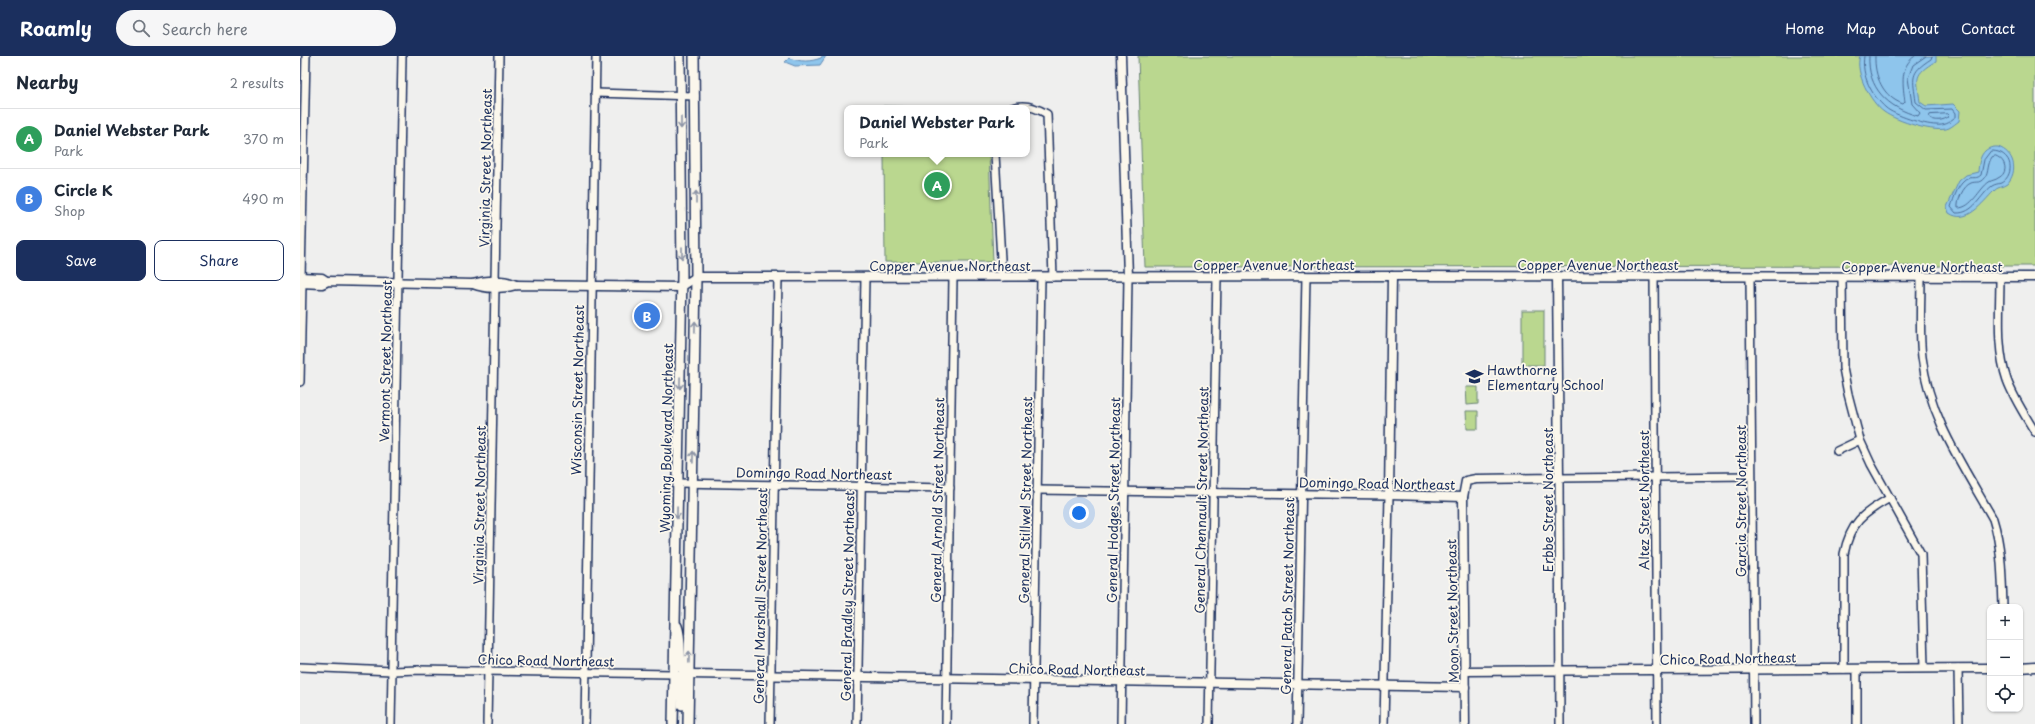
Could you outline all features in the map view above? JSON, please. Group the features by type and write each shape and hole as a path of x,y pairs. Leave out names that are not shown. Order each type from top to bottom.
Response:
{"main road":[{"name":"Wyoming Boulevard Northeast","path":"673,724 681,287 680,56"},
{"name":"Wyoming Boulevard Northeast","path":"688,724 696,277 696,96 694,56"},
{"path":"675,621 681,636 681,667 684,672 689,674"},
{"path":"673,674 680,677 682,680 682,724"}],"street":[{"path":"300,382 306,56"},
{"name":"Vermont Street Northeast","path":"391,724 402,56"},
{"name":"Virginia Street Northeast","path":"487,724 499,56"},
{"name":"Wisconsin Street Northeast","path":"584,724 596,56"},
{"path":"1121,56 1128,277"},
{"path":"595,93 696,96"},
{"path":"1030,107 1035,107 1047,114 1053,277"},
{"path":"995,157 1002,277"},
{"name":"General Chennault Street Northeast","path":"1209,724 1217,276"},
{"name":"General Patch Street Northeast","path":"1297,724 1306,276"},
{"path":"1384,724 1392,276"},
{"name":"Erbbe Street Northeast","path":"1557,276 1560,724"},
{"name":"Altez Street Northeast","path":"1654,276 1657,724"},
{"path":"301,280 322,284 328,282 473,284 481,287 495,284 509,287 516,285 681,287 696,277"},
{"name":"Copper Avenue Northeast","path":"696,277 2035,277"},
{"name":"General Marshall Street Northeast","path":"770,724 778,277"},
{"name":"General Bradley Street Northeast","path":"857,724 865,277"},
{"name":"General Arnold Street Northeast","path":"946,724 953,277"},
{"name":"General Stillwel Street Northeast","path":"1033,724 1041,277"},
{"name":"General Hodges Street Northeast","path":"1121,724 1128,277"},
{"path":"2000,277 2000,339 2004,366 2015,397 2035,432"},
{"name":"Garcia Street Northeast","path":"1750,278 1754,724"},
{"path":"1842,278 1843,368 1860,440 1921,554 1924,668"},
{"path":"1921,278 1922,356 1928,388 1943,430 1993,519 2002,559 2002,604"},
{"path":"1836,451 1860,440"},
{"name":"Domingo Road Northeast","path":"1037,490 1463,497 1464,484 1471,479 1751,476"},
{"name":"Domingo Road Northeast","path":"678,483 950,488"},
{"name":"Moon Street Northeast","path":"1463,497 1466,671 1465,724"},
{"path":"1844,669 1844,554 1846,544 1854,525 1862,516 1890,498"},
{"name":"Chico Road Northeast","path":"300,667 673,674"},
{"path":"2023,668 2035,667"},
{"path":"1958,668 1959,724"},
{"name":"Chico Road Northeast","path":"1466,671 1987,668"},
{"path":"1857,669 1857,724"},
{"name":"Chico Road Northeast","path":"689,674 1465,687"}],"green space":[{"path":"1138,56 2035,56 2035,266 1145,267"},
{"path":"884,157 989,157 993,262 885,262"},
{"path":"1522,310 1544,310 1544,365 1522,365"},
{"path":"1466,387 1478,387 1478,404 1467,405"},
{"path":"1466,411 1478,411 1478,429 1467,429"}],"water":[{"path":"822,56 826,56 820,65 795,66 785,62 789,58 809,61 821,58"},
{"path":"1860,56 1936,56 1936,61 1923,70 1918,77 1920,102 1926,106 1953,104 1960,111 1959,121 1949,128 1935,129 1916,126 1890,116 1879,108 1865,87 1859,70"},
{"path":"1998,147 2003,149 2011,157 2014,168 2011,179 2007,184 1995,190 1974,211 1962,216 1956,216 1949,213 1947,207 1959,181 1966,175 1978,172 1982,154 1988,149"}],"place":[{"name":"Daniel Webster Park","path":"937,185"},
{"name":"Circle K","path":"647,316"},
{"name":"Hawthorne Elementary School","path":"1474,376"}]}
